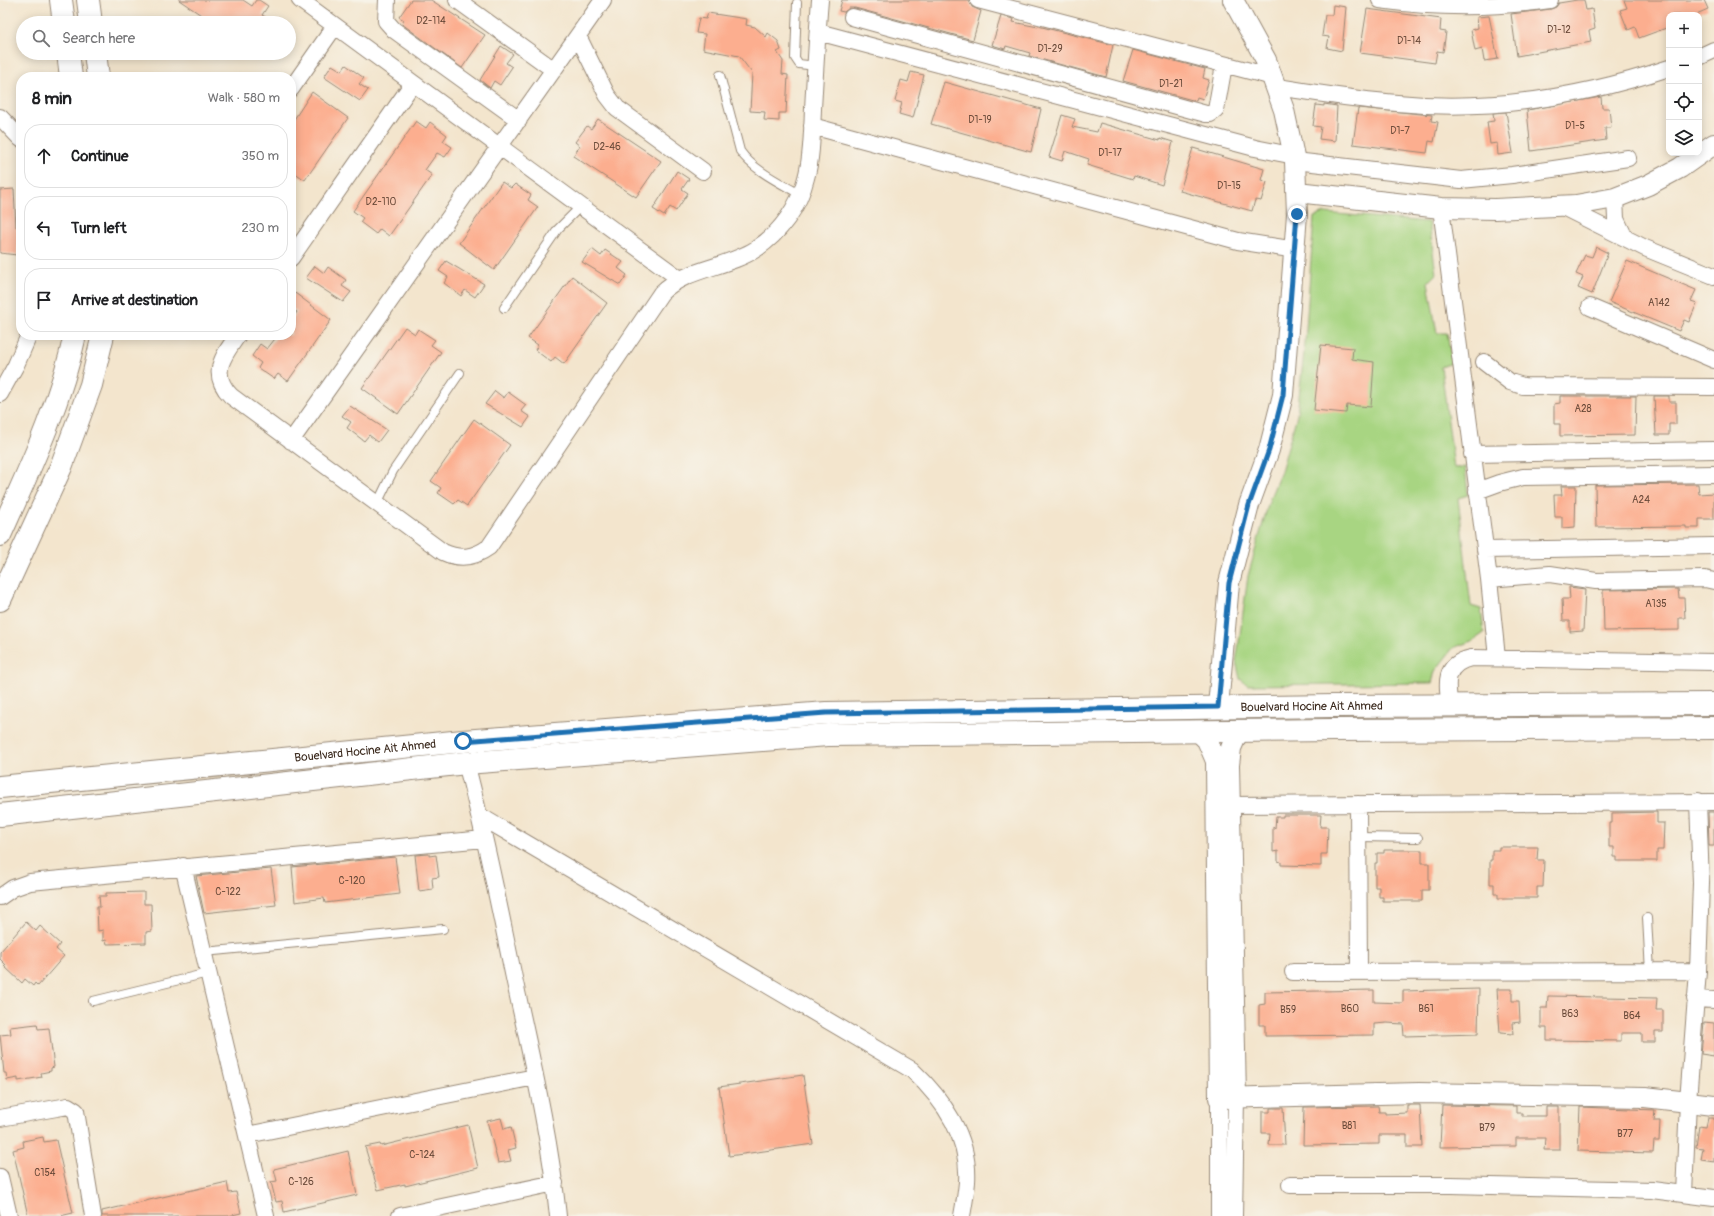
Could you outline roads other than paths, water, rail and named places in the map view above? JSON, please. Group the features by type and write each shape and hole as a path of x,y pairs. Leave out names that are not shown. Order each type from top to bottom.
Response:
{"main road":[{"path":"61,0 63,16"},
{"path":"88,0 90,16"},
{"path":"69,60 70,72"},
{"path":"96,60 97,72"},
{"path":"0,535 42,441 57,398 74,340"},
{"path":"0,600 62,467 91,385 102,340"},
{"name":"Bouelvard Hocine Ait Ahmed","path":"0,787 463,741 826,713 1218,707 1714,704"},
{"path":"0,815 466,763 828,735 1239,730 1714,728"}],"street":[{"path":"300,0 680,279"},
{"path":"387,0 386,21 394,30 519,120"},
{"path":"457,0 554,70"},
{"path":"291,441 603,0"},
{"path":"234,340 223,356 219,372 223,386 231,396 377,504 450,555 469,557 483,552 493,540 655,302 667,287 680,279 732,262 760,246 784,223 801,195 807,178 820,0"},
{"path":"978,0 1224,65 1275,82 1397,103 1480,105 1562,96 1603,88 1666,69"},
{"path":"1218,707 1229,583 1249,505 1269,450 1283,395 1296,250 1297,192 1295,158 1288,125 1275,82 1253,34 1233,0"},
{"path":"1380,0 1457,6 1511,4 1550,0"},
{"path":"852,17 1206,114 1210,114 1216,110 1224,65"},
{"path":"296,81 335,26"},
{"path":"818,32 1295,158 1460,180 1512,175 1628,158"},
{"path":"578,36 607,95 617,108 703,171"},
{"path":"1702,55 1714,50"},
{"path":"296,251 413,83"},
{"path":"0,117 16,135"},
{"path":"812,126 1238,241 1296,250"},
{"path":"1702,139 1714,129"},
{"path":"1297,192 1441,208 1495,209 1581,204 1615,198 1648,185 1667,175 1714,144"},
{"path":"1559,205 1579,196 1614,187 1644,175 1677,156"},
{"path":"1615,198 1616,219 1625,238"},
{"path":"1559,205 1645,248 1714,276"},
{"path":"1441,208 1476,491 1489,578 1497,658"},
{"path":"1590,307 1714,360"},
{"path":"0,394 16,365 27,340"},
{"path":"1484,362 1510,382 1523,386 1714,387"},
{"path":"1472,454 1714,450"},
{"path":"1476,491 1523,477 1714,474"},
{"path":"1485,550 1714,546"},
{"path":"1489,578 1550,574 1596,581 1705,579 1714,581"},
{"path":"1450,706 1447,683 1452,669 1464,660 1497,658 1714,662"},
{"path":"1223,805 1230,757 1234,740 1239,730"},
{"path":"1198,731 1206,740 1216,761 1223,805 1228,1098 1234,1216"},
{"path":"466,763 480,816 535,1076 555,1184 558,1216"},
{"path":"1223,805 1706,801 1708,876 1695,999 1688,1101 1684,1194"},
{"path":"1358,804 1359,972"},
{"path":"480,816 912,1070 931,1087 943,1103 958,1131 965,1156 967,1181 962,1216"},
{"path":"0,897 13,888 30,882 183,866 484,839"},
{"path":"183,866 266,1216"},
{"path":"1294,972 1698,971"},
{"path":"1695,999 1714,1000"},
{"path":"247,1135 535,1076"},
{"path":"1228,1098 1420,1093 1645,1097 1714,1105"},
{"path":"1219,1216 1228,1098"},
{"path":"0,1118 68,1106 76,1111 93,1216"},
{"path":"0,1177 9,1216"},
{"path":"400,1216 555,1184"},
{"path":"1290,1185 1451,1185 1652,1190 1714,1198"}],"lane":[{"path":"797,3 795,61 799,64 816,66"},
{"path":"720,75 740,152 746,159 769,176 801,195"},
{"path":"504,308 558,229 581,206"},
{"path":"377,504 393,471 460,373"},
{"path":"1359,837 1418,838"},
{"path":"1647,918 1650,972"},
{"path":"204,952 443,929"},
{"path":"93,1000 208,972"}]}
